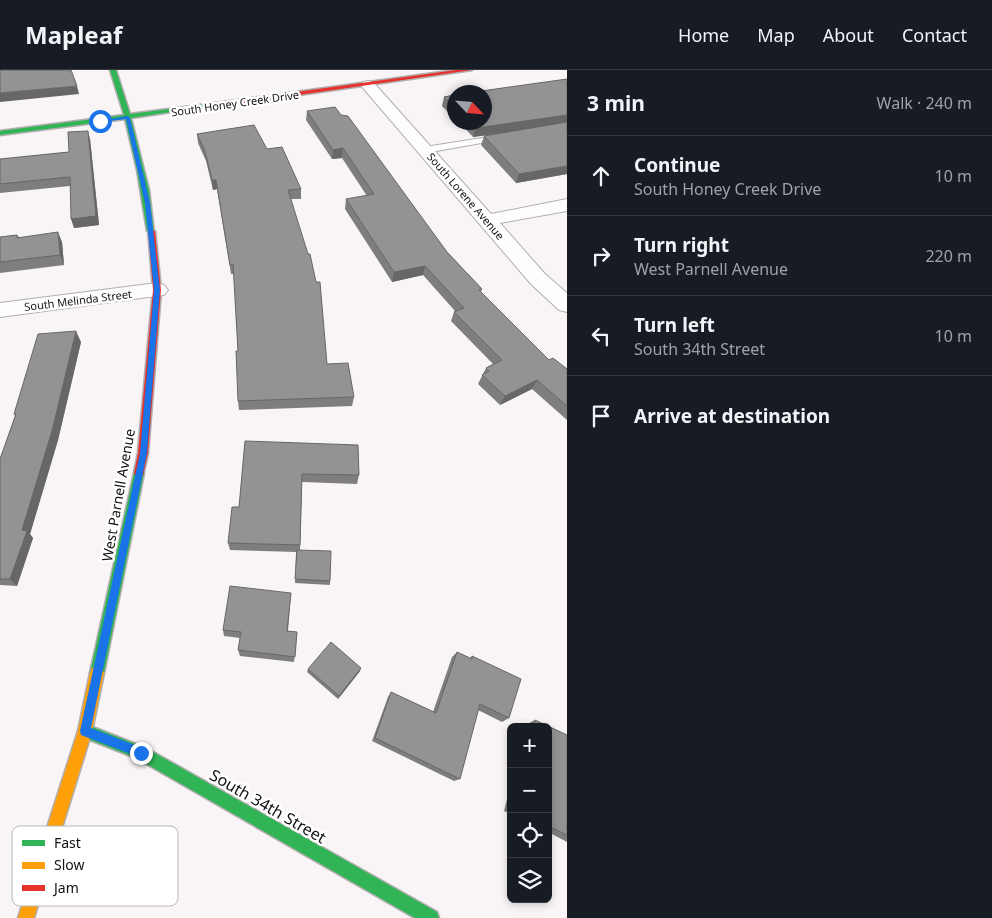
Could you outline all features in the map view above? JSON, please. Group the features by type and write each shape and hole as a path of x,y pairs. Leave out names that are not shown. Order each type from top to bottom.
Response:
{"street":[{"name":"West Parnell Avenue","path":"55,826 85,731 143,453 157,290 148,203 128,118 113,70"},
{"name":"South Honey Creek Drive","path":"0,133 128,118 469,70"},
{"name":"South Lorene Avenue","path":"368,84 538,279 567,305"},
{"path":"487,220 567,205"},
{"name":"South Melinda Street","path":"0,310 157,290"},
{"name":"South 34th Street","path":"85,731 141,753 431,918"},
{"name":"West Parnell Avenue","path":"26,918 30,906"}],"lane":[{"path":"425,150 510,135"}],"building":[{"path":"0,70 71,70 77,86 0,93"},
{"path":"567,79 567,115 492,126 492,89"},
{"path":"335,107 341,115 348,116 447,252 482,289 479,290 549,360 553,358 567,369 567,406 537,380 505,396 482,375 489,371 486,368 502,360 454,312 464,308 425,266 394,272 346,199 374,194 343,148 333,150 307,111"},
{"path":"567,122 567,166 519,174 484,136"},
{"path":"254,125 267,149 282,147 301,189 288,190 308,254 310,254 316,282 320,282 327,364 348,363 354,397 238,401 236,351 238,351 233,264 230,265 216,180 212,180 205,151 197,134"},
{"path":"88,131 96,216 71,219 70,177 0,184 0,159 69,152 68,132"},
{"path":"58,232 60,255 0,262 0,237 17,235 17,238"},
{"path":"76,331 52,431 22,530 27,531 10,579 0,579 0,459 16,414 14,414 38,334"},
{"path":"245,441 358,445 359,475 302,474 300,545 228,543 232,507 239,507"},
{"path":"297,550 331,551 330,581 295,579"},
{"path":"230,586 291,593 287,631 297,632 295,657 238,650 241,632 223,630"},
{"path":"331,642 361,668 339,696 308,669"},
{"path":"457,652 472,659 472,656 521,679 509,718 480,704 460,779 375,738 391,692 436,713"},
{"path":"552,728 567,735 567,835 552,828"}],"traffic: fast":[{"path":"113,70 136,149 151,231"},
{"path":"0,133 208,106"},
{"path":"97,673 139,473"},
{"path":"85,731 141,753 431,918"}],"traffic: slow":[{"path":"55,826 85,731 97,673"},
{"path":"26,918 30,906"}],"traffic: jam":[{"path":"208,106 469,70"},
{"path":"139,473 143,453 157,290 151,231"}],"route":[{"path":"100,121 128,118 148,203 157,290 143,453 85,731 141,753"}]}
